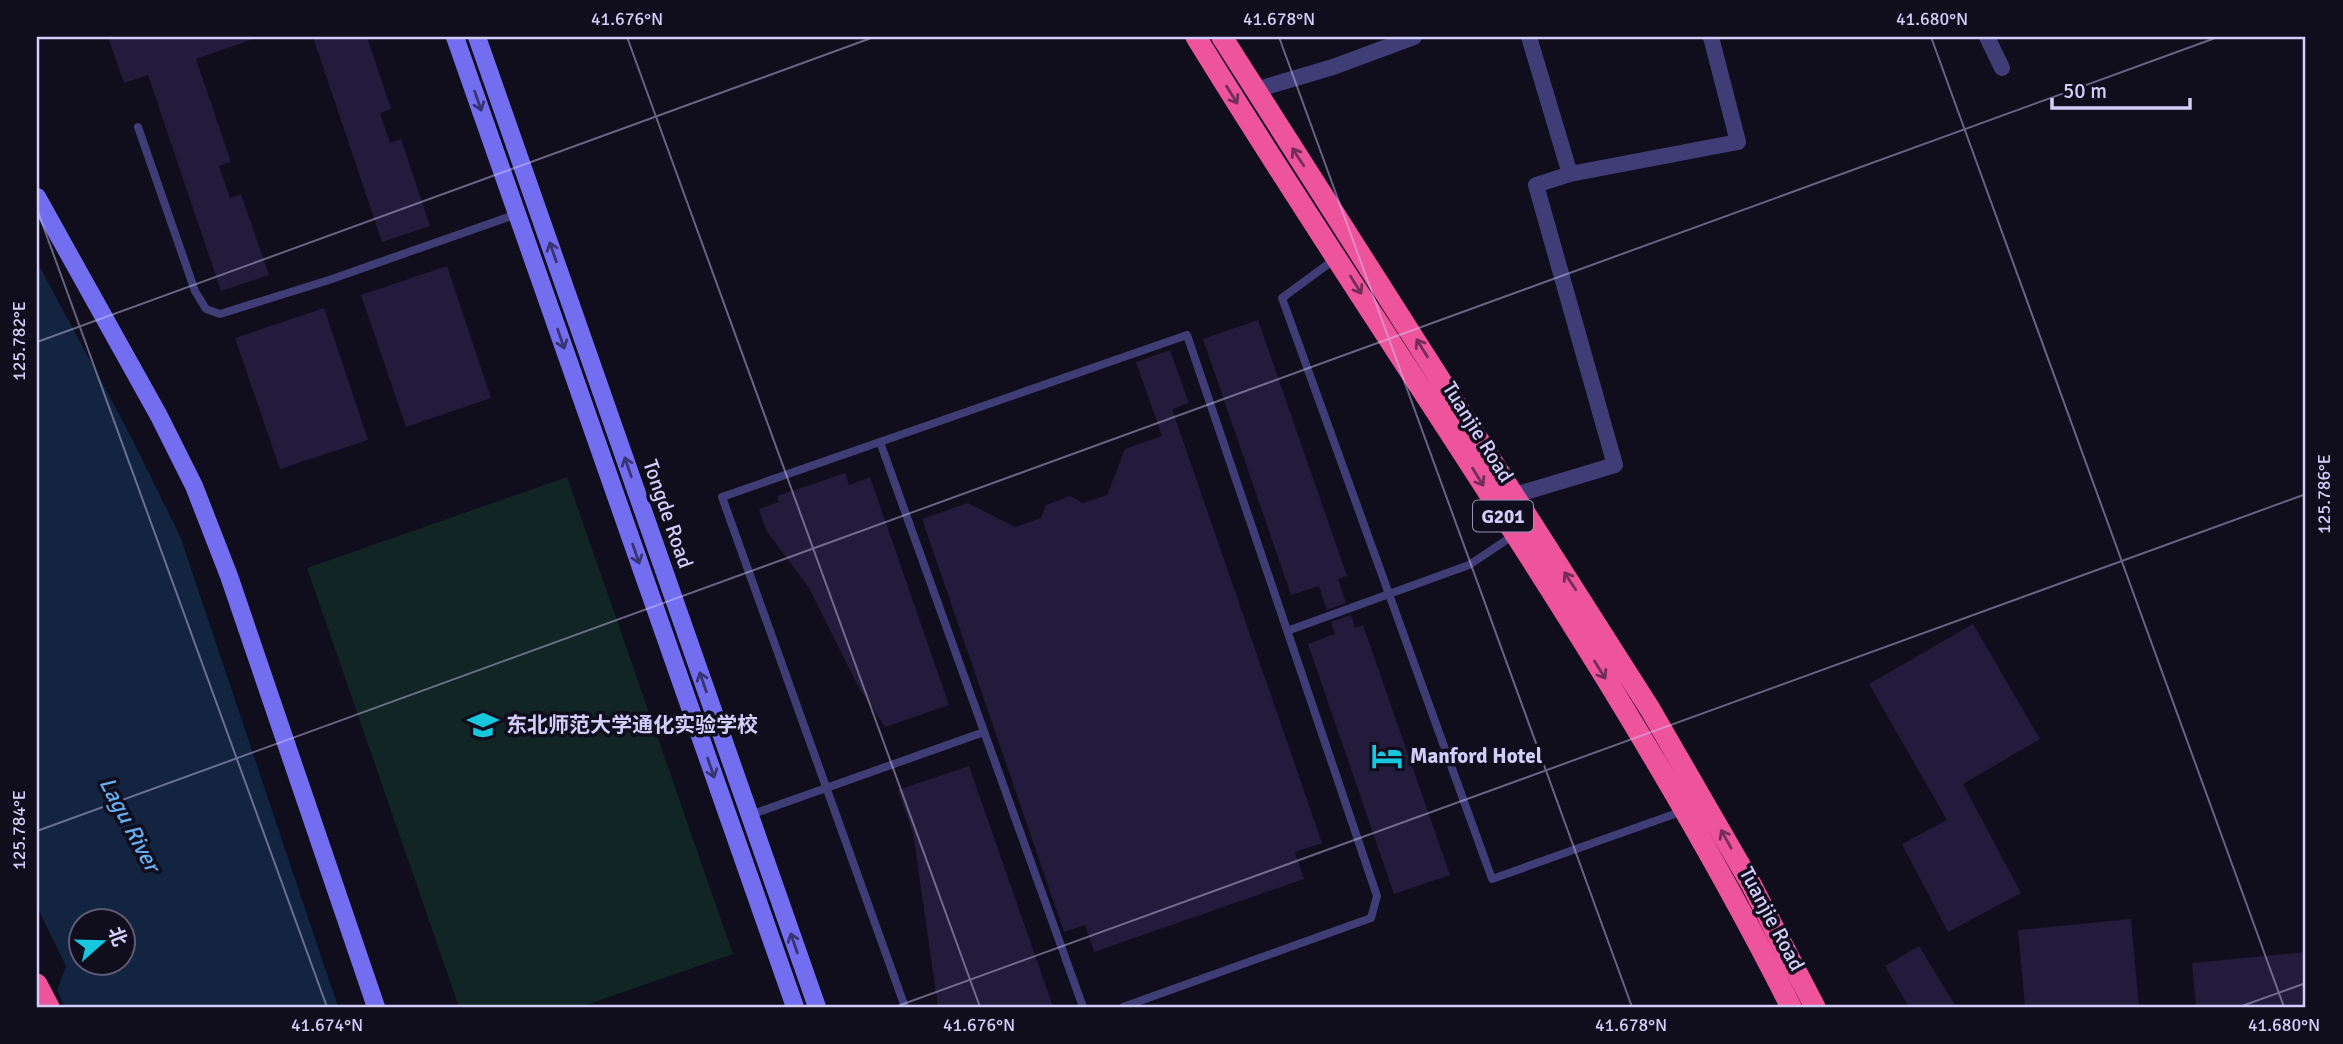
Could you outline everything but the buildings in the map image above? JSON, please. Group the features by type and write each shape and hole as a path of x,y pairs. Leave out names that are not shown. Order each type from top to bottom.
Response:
{"highway":[{"name":"Tuanjie Road","path":"1196,37 1514,535 1684,810 1791,1007"},
{"name":"Tuanjie Road","path":"1222,37 1516,495 1702,796 1815,1007"},
{"path":"37,984 49,1007"}],"main road":[{"name":"Tongde Road","path":"455,37 795,1007"},
{"name":"Tongde Road","path":"477,37 817,1007"},
{"path":"37,197 159,416 194,486 229,576 376,1007"}],"street":[{"path":"1255,90 1333,67 1414,37"},
{"path":"1530,37 1570,174"},
{"path":"1516,495 1615,465 1536,185 1570,174 1738,142 1711,37"},
{"path":"1987,37 2002,68"}],"lane":[{"path":"138,127 195,291 206,309 220,314 329,280 517,214"},
{"path":"1337,257 1282,298 1492,879 1684,810"},
{"path":"905,1007 722,497 1187,335 1377,896 1371,918 1123,1007"},
{"path":"880,442 1083,1007"},
{"path":"1287,631 1469,565 1514,535"},
{"path":"750,815 984,732"}],"green space":[{"path":"567,477 733,954 580,1007 459,1007 307,568"}],"water":[{"name":"Lagu River","path":"37,262 126,427 180,536 338,1007 65,1007 57,990 66,966 37,907"}],"place":[{"name":"东北师范大学通化实验学校","path":"483,725"},
{"name":"Manford Hotel","path":"1387,756"}]}
